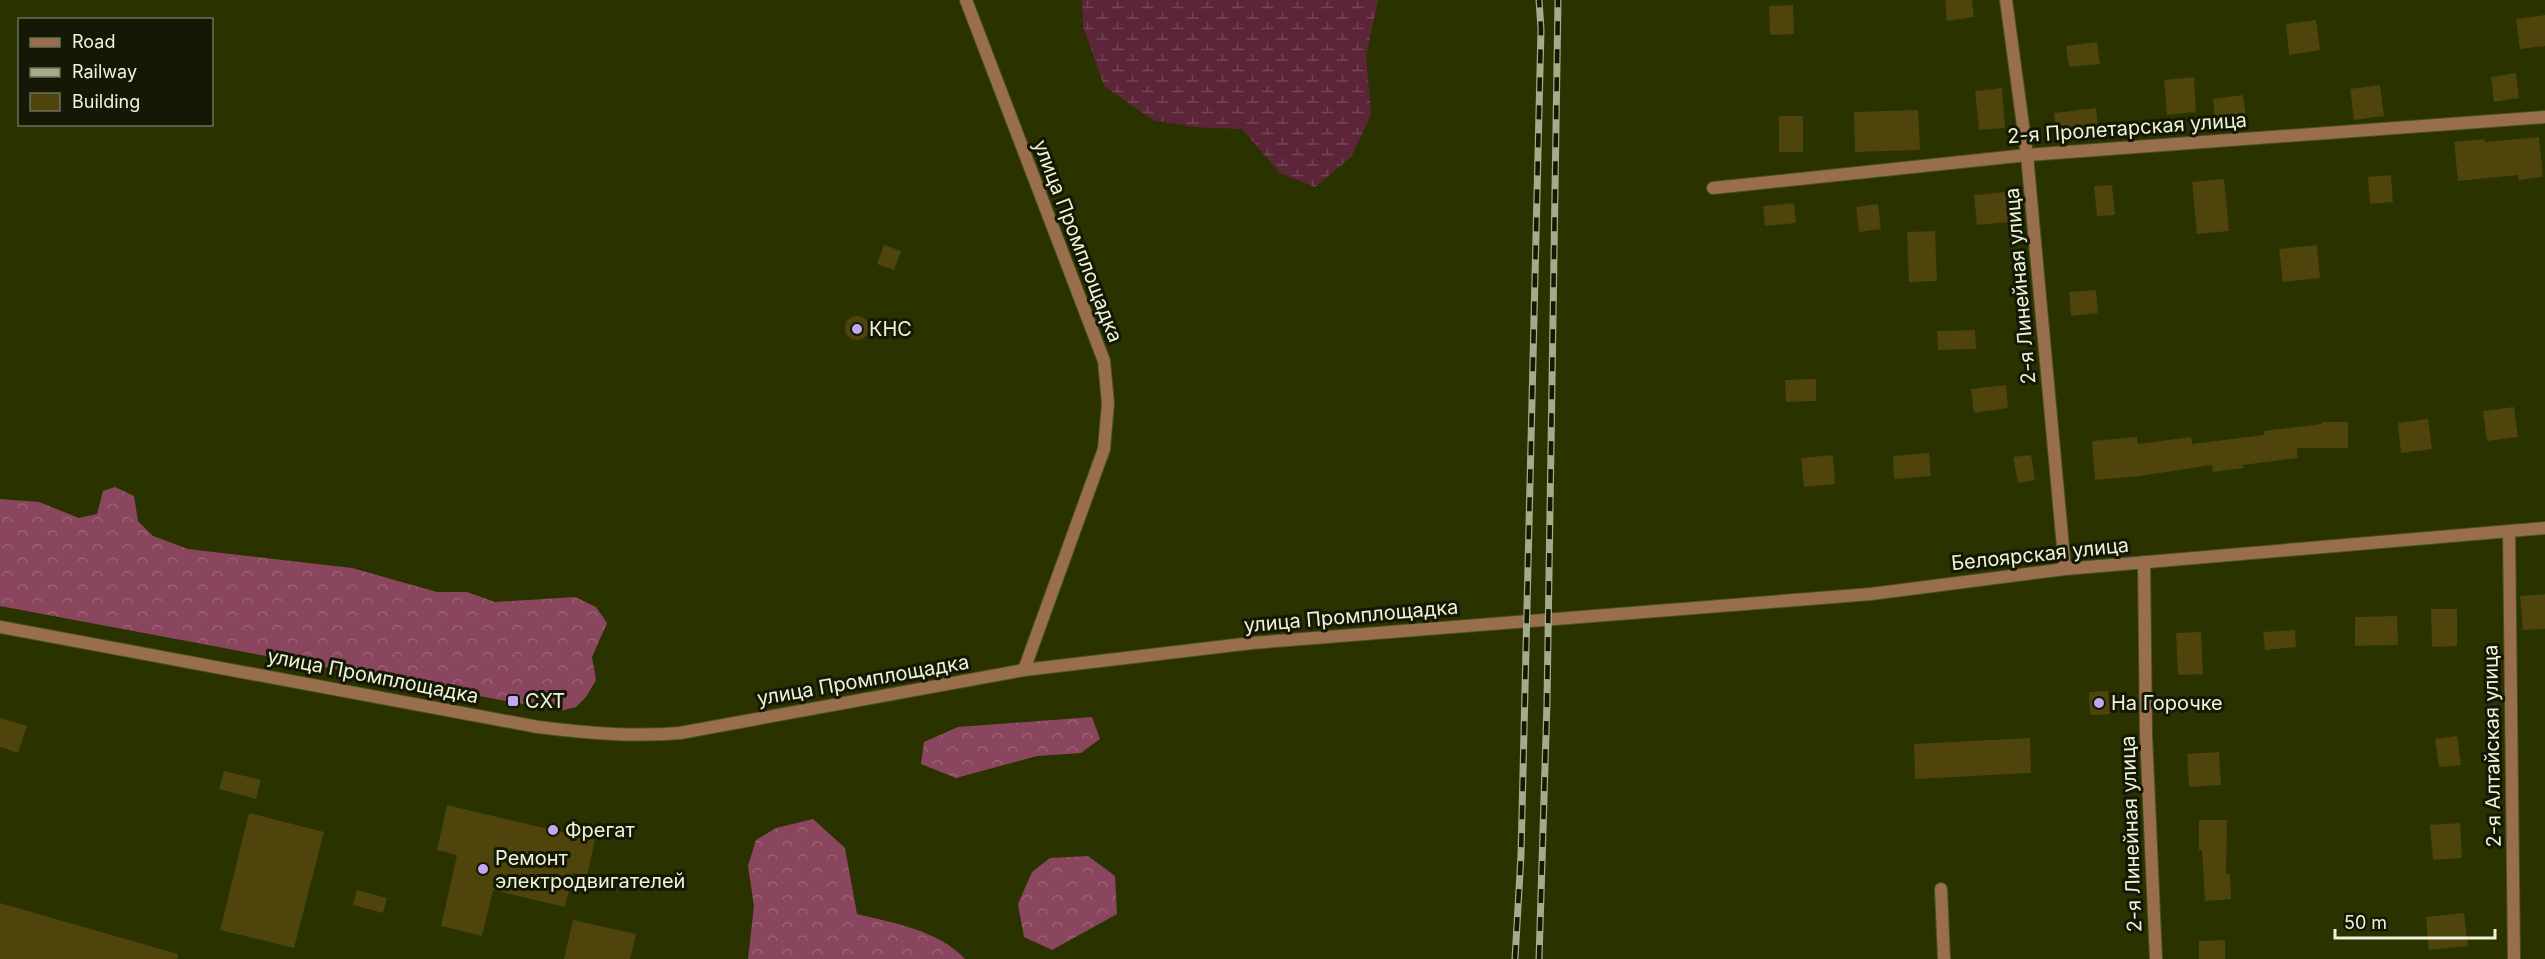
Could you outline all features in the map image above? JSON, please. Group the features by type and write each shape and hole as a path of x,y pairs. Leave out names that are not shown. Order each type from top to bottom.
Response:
{"street":[{"name":"улица Промплощадка","path":"966,0 1104,361 1108,403 1104,449 1024,670"},
{"name":"2-я Линейная улица","path":"2006,0 2027,155 2065,569"},
{"name":"2-я Пролетарская улица","path":"1713,188 2027,155 2545,117"},
{"name":"Белоярская улица","path":"1539,619 1871,594 2065,569 2545,528"},
{"name":"2-я Алтайская улица","path":"2509,532 2514,959"},
{"name":"2-я Линейная улица","path":"2144,562 2146,735 2156,959"},
{"name":"улица Промплощадка","path":"0,627 538,727 622,735 680,733 1024,670 1252,643 1539,619"},
{"path":"1941,889 1944,959"}],"green space":[{"path":"1082,0 1378,0 1366,56 1371,115 1351,157 1315,187 1280,173 1242,129 1194,127 1153,120 1104,86 1083,26"},
{"path":"115,487 134,496 138,521 153,536 188,549 352,568 437,592 467,592 495,602 575,597 596,607 607,623 592,657 596,680 586,697 576,707 560,711 0,606 0,499 39,502 79,518 97,514 103,491"},
{"path":"1092,717 1100,739 1081,753 1037,756 956,778 921,764 924,742 958,727"},
{"path":"813,819 845,848 857,914 928,934 954,949 965,959 748,959 754,906 748,866 756,840 776,828"},
{"path":"1088,856 1115,876 1117,914 1052,950 1024,937 1018,904 1032,872 1050,858"}],"building":[{"path":"1945,0 1972,0 1974,17 1947,21"},
{"path":"1793,5 1794,34 1770,35 1769,6"},
{"path":"2545,15 2545,46 2520,49 2516,19"},
{"path":"2316,20 2320,50 2289,55 2286,24"},
{"path":"2097,42 2100,64 2069,67 2066,46"},
{"path":"2516,73 2519,98 2494,102 2491,77"},
{"path":"2194,77 2196,112 2167,115 2164,80"},
{"path":"2380,85 2384,116 2354,120 2350,89"},
{"path":"2002,88 2005,128 1979,130 1975,91"},
{"path":"2243,95 2247,125 2216,129 2213,99"},
{"path":"2096,108 2098,126 2056,131 2054,113"},
{"path":"1918,110 1920,150 1855,152 1854,112"},
{"path":"1779,116 1803,116 1803,152 1779,152"},
{"path":"2539,137 2543,177 2518,180 2518,175 2458,181 2454,142 2484,139 2485,142"},
{"path":"2391,175 2393,202 2370,204 2368,177"},
{"path":"2224,179 2229,231 2197,234 2192,182"},
{"path":"2112,185 2115,215 2097,216 2094,186"},
{"path":"2006,192 2009,222 1977,225 1974,195"},
{"path":"1794,203 1796,223 1765,226 1763,206"},
{"path":"1878,204 1881,229 1859,232 1856,207"},
{"path":"1935,231 1937,281 1909,282 1907,232"},
{"path":"884,245 901,251 894,270 877,264"},
{"path":"2317,245 2320,278 2283,282 2279,249"},
{"path":"2096,290 2098,313 2071,316 2069,292"},
{"name":"КНС","path":"857,316 862,317 868,323 868,333 862,339 857,340 852,339 846,333 845,328 846,323 852,317"},
{"path":"1975,330 1976,349 1938,350 1937,331"},
{"path":"1816,379 1816,401 1786,402 1785,380"},
{"path":"2006,385 2008,408 1974,413 1971,389"},
{"path":"2514,407 2518,437 2487,441 2483,411"},
{"path":"2428,419 2432,449 2401,453 2398,423"},
{"path":"2322,422 2348,422 2348,448 2297,448 2298,458 2243,465 2244,468 2213,472 2212,465 2095,480 2092,441 2137,437 2138,444 2191,437 2192,444 2264,435 2264,431 2322,424"},
{"path":"1929,453 1931,476 1894,479 1893,456"},
{"path":"1833,455 1835,484 1804,487 1801,458"},
{"path":"2031,455 2035,480 2018,483 2013,457"},
{"path":"2545,594 2545,629 2523,630 2520,596"},
{"path":"2431,609 2457,609 2457,646 2432,647"},
{"path":"2397,616 2398,645 2355,646 2355,617"},
{"path":"2295,630 2296,647 2265,650 2263,632"},
{"path":"2201,632 2203,674 2178,675 2176,633"},
{"name":"На Горочке","path":"2108,691 2110,714 2090,715 2089,692"},
{"path":"0,718 27,726 18,753 0,747"},
{"path":"2457,736 2461,765 2439,767 2435,739"},
{"path":"2030,738 2031,773 1915,779 1914,744"},
{"path":"2219,752 2221,785 2189,787 2187,754"},
{"path":"224,771 261,780 256,799 219,789"},
{"path":"447,805 595,840 587,876 573,873 565,907 493,890 482,936 441,926 457,855 437,850"},
{"path":"249,813 324,832 294,948 220,930"},
{"path":"2199,820 2227,820 2226,874 2230,874 2231,899 2205,901 2202,850 2199,850"},
{"path":"2460,823 2462,858 2433,860 2430,825"},
{"path":"357,890 387,898 383,913 353,905"},
{"path":"0,903 178,954 177,959 0,959"},
{"path":"2464,913 2468,946 2429,950 2426,917"},
{"path":"573,920 636,934 630,959 564,959"},
{"path":"2225,940 2225,959 2199,959 2199,941"}],"railway":[{"path":"1515,959 1521,855 1541,29 1539,0"},
{"path":"1539,959 1547,702 1558,0"}],"place":[{"name":"КНС","path":"857,329"},
{"name":"СХТ","path":"513,701"},
{"name":"На Горочке","path":"2099,703"},
{"name":"Фрегат","path":"553,830"},
{"name":"Ремонт электродвигателей","path":"483,869"}]}
